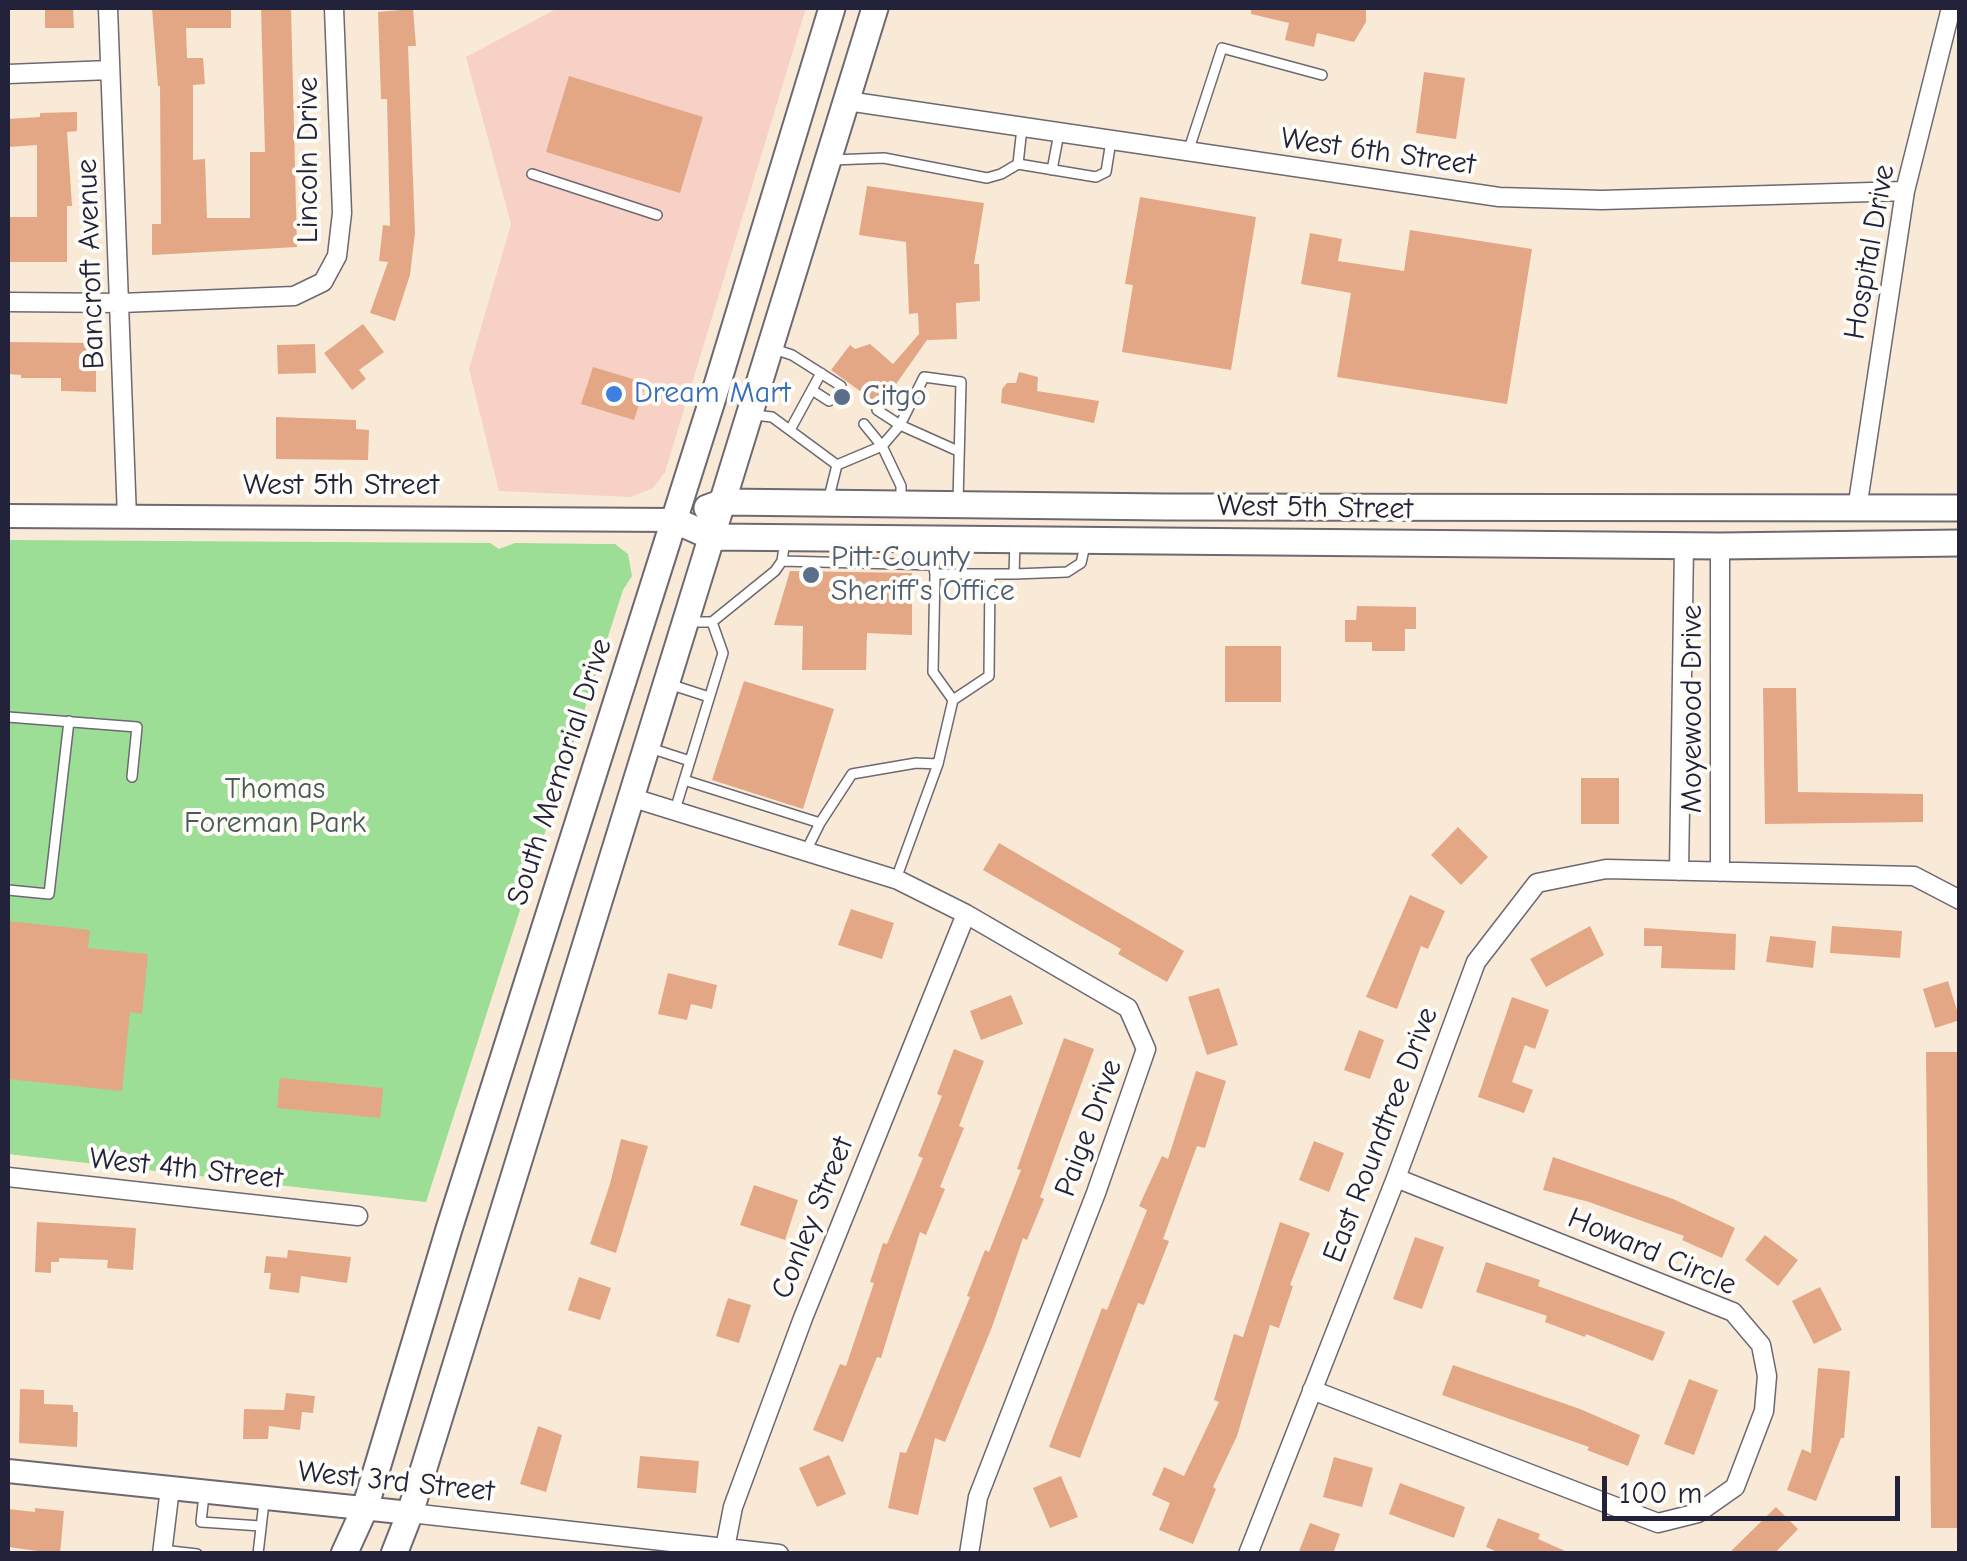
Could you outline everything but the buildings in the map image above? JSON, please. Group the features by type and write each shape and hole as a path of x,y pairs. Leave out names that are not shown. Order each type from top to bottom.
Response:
{"main road":[{"name":"South Memorial Drive","path":"344,1554 365,1508 832,8"},
{"path":"394,1554 875,8"},
{"name":"West 5th Street","path":"8,516 674,520 723,502 1960,510"},
{"path":"1684,546 1687,532 1699,524 1908,522 1960,510"},
{"name":"West 5th Street","path":"674,520 712,536 783,549 876,537 1684,546 1951,541"},
{"name":"West 3rd Street","path":"8,1471 410,1512"}],"street":[{"name":"Bancroft Avenue","path":"108,8 127,518"},
{"name":"Lincoln Drive","path":"121,303 294,296 323,282 337,256 342,213 334,8"},
{"name":"Hospital Drive","path":"1857,509 1905,191 1952,8"},
{"path":"8,74 110,70"},
{"name":"West 6th Street","path":"847,101 1505,197 1602,200 1905,191"},
{"path":"8,302 121,303"},
{"name":"Moyewood Drive","path":"1678,872 1684,546"},
{"name":"Moyewood Drive","path":"1720,546 1720,872"},
{"name":"Paige Drive","path":"630,797 896,879 966,914 1128,1008 1146,1050 1096,1193 978,1497 969,1554"},
{"name":"East Roundtree Drive","path":"1248,1554 1476,962 1537,883 1606,868 1914,876 1960,900"},
{"name":"Conley Street","path":"725,1548 733,1507 803,1318 966,914"},
{"name":"West 4th Street","path":"8,1177 358,1216"},
{"name":"Howard Circle","path":"1312,1390 1658,1524 1698,1513 1735,1487 1764,1411 1768,1376 1761,1345 1733,1312 1396,1178"},
{"path":"162,1552 170,1488"},
{"name":"West 3rd Street","path":"410,1512 778,1554"}],"lane":[{"path":"1188,152 1222,48 1322,76"},
{"path":"1018,164 1022,128"},
{"path":"1052,170 1058,133"},
{"path":"829,160 884,158 987,178 1018,164 1100,176 1106,172 1111,141"},
{"path":"532,174 657,214"},
{"path":"772,348 792,355 841,386"},
{"path":"790,430 821,373"},
{"path":"837,465 882,446 900,425 924,377 960,382 958,505"},
{"path":"812,390 829,401"},
{"path":"876,410 958,452"},
{"path":"751,414 772,417 837,465"},
{"path":"864,424 882,446 901,486 901,504"},
{"path":"828,504 837,465"},
{"path":"876,537 877,564"},
{"path":"929,538 934,569 934,672 953,700"},
{"path":"1014,574 1015,538"},
{"path":"685,622 712,622 775,572 783,549 877,564 990,574 1058,574 1076,568 1081,562 1087,538"},
{"path":"896,879 938,764 953,700 989,676 990,574"},
{"path":"675,810 723,653 712,622"},
{"path":"666,683 710,698"},
{"path":"8,717 137,728 132,777"},
{"path":"8,890 49,894 68,721"},
{"path":"646,747 690,760"},
{"path":"806,851 852,774 916,763 938,764"},
{"path":"684,780 820,824"},
{"path":"204,1492 201,1522 261,1526"},
{"path":"258,1554 264,1498"},
{"path":"162,1552 198,1554"}],"shaded area":[{"path":"558,8 806,8 665,472 653,488 631,497 499,491 469,369 511,224 466,57"}],"green space":[{"name":"Thomas Foreman Park","path":"8,540 490,543 499,549 515,543 615,544 628,554 632,576 623,590 426,1202 8,1154"}],"place":[{"name":"Dream Mart","path":"614,394"},
{"name":"Citgo","path":"842,397"},
{"name":"Pitt County Sheriff's Office","path":"811,575"}]}
